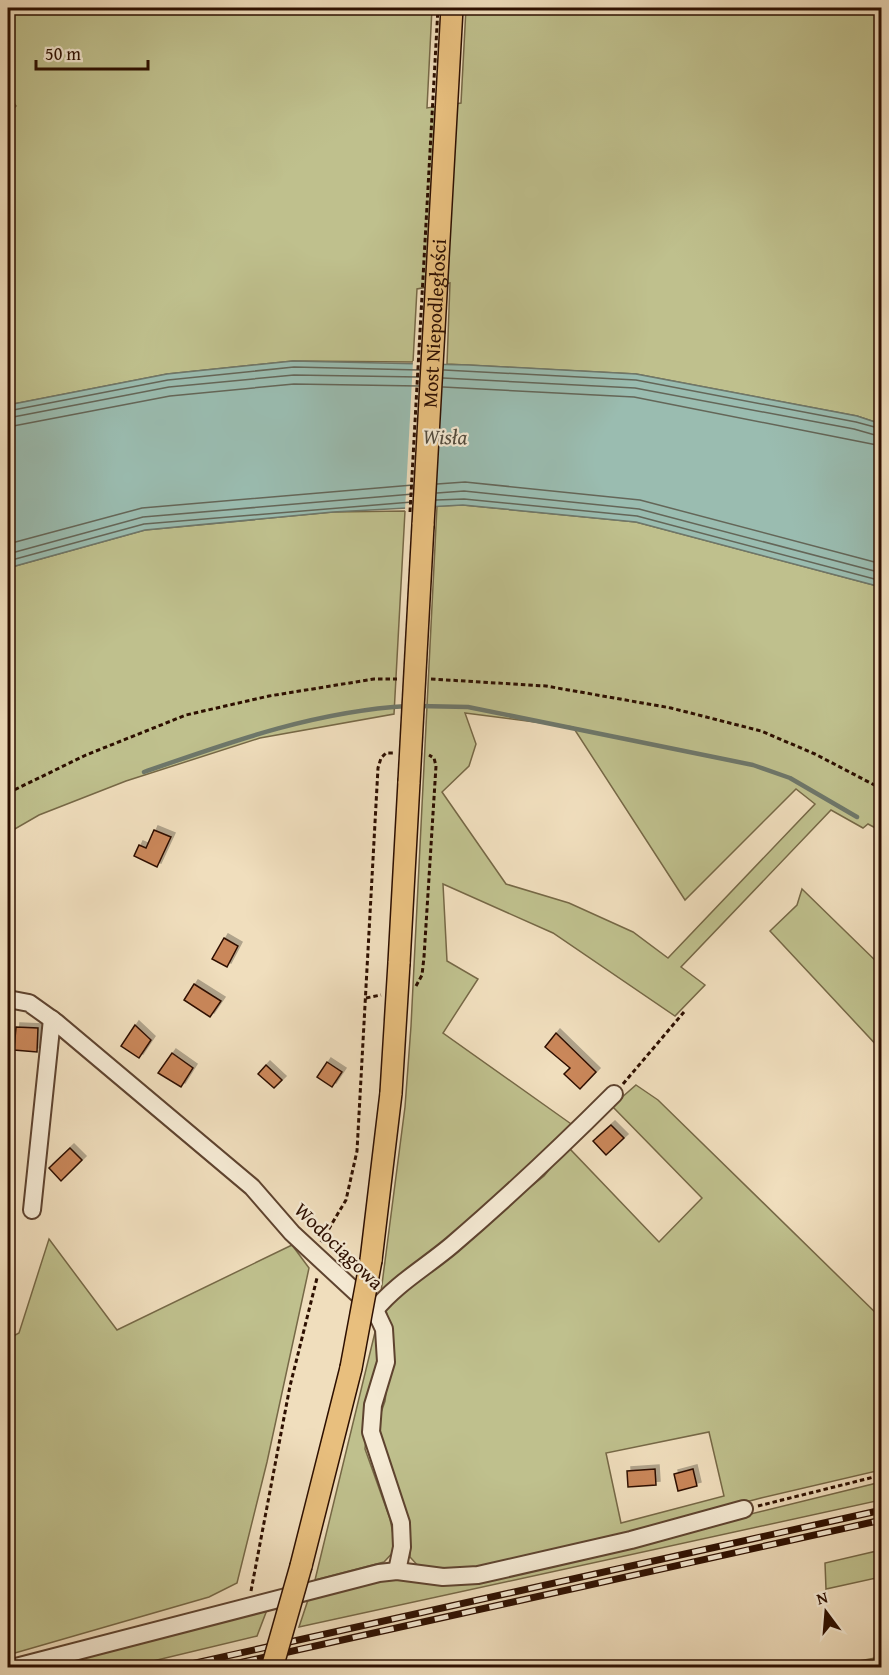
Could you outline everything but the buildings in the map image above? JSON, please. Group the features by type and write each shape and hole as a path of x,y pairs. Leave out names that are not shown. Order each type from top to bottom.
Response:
{"main road":[{"name":"Most Niepodległości","path":"272,1668 301,1566 351,1368 371,1260 391,1093 452,8"}],"street":[{"name":"Wodociągowa","path":"8,999 30,1003 52,1019 252,1187 292,1233 375,1310 384,1329 386,1362 373,1405 371,1432 401,1523 402,1547 397,1571"},
{"path":"32,1210 52,1019"},
{"path":"375,1310 386,1296 451,1246 545,1163 615,1094"},
{"path":"12,1668 379,1573 397,1571 444,1577 478,1575 632,1540 744,1509"}],"path":[{"path":"410,524 438,8"},
{"path":"8,793 86,754 186,715 269,696 374,679 397,679"},
{"path":"421,679 457,679 546,686 671,708 761,731 815,754 882,789"},
{"path":"397,760 398,749"},
{"path":"615,1094 684,1012"},
{"path":"249,1608 290,1386 316,1280 326,1265"},
{"path":"744,1509 882,1475"}],"green space":[{"path":"8,8 432,8 427,108 461,103 466,8 881,8 881,424 857,416 636,374 447,364 450,283 417,289 413,362 293,361 167,374 8,405 8,115 16,106 8,95"},
{"path":"463,505 636,522 881,587 881,831 868,824 863,828 831,810 681,967 705,985 675,1016 553,933 443,884 447,961 478,979 443,1033 574,1126 451,1246 381,1292 405,1107 411,1026 437,506","holes":["465,713 573,727 685,900 796,789 815,804 668,958 633,932 569,903 506,884 442,792 469,766 476,744"]},
{"path":"405,511 394,714 260,738 126,781 39,815 8,833 8,568 145,530 333,512"},
{"path":"802,889 881,966 881,1050 770,931 797,905"},
{"path":"636,1085 658,1100 881,1318 881,1470 761,1498 488,1568 420,1568 410,1557 410,1533 377,1424 385,1401 392,1344 385,1304 544,1176 568,1147 659,1242 702,1198 612,1106","holes":["709,1432 724,1496 621,1523 606,1453"]},
{"path":"49,1239 117,1330 292,1245 309,1268 267,1462 237,1583 209,1597 8,1655 8,1339 19,1333"},
{"path":"377,1324 380,1357 369,1404 365,1449 390,1519 396,1549 384,1562 315,1580"},
{"path":"881,1482 881,1500 299,1627 309,1597 393,1577 477,1581"},
{"path":"881,1550 881,1577 826,1589 825,1563"},
{"path":"270,1602 257,1636 128,1667 8,1668"},
{"path":"881,1657 881,1667 827,1667"}],"water":[{"name":"Wisła","path":"293,361 469,365 636,374 857,416 881,424 881,587 636,522 463,505 333,512 145,530 8,568 8,405 167,374"}],"pier":[{"path":"413,361 444,361 435,509 405,511"}],"waterway":[{"path":"144,772 241,739 307,721 340,714 408,706"},
{"path":"419,706 468,707 753,765 790,778 857,817"}],"railway":[{"path":"173,1668 882,1510"},
{"path":"216,1668 882,1520"}]}
